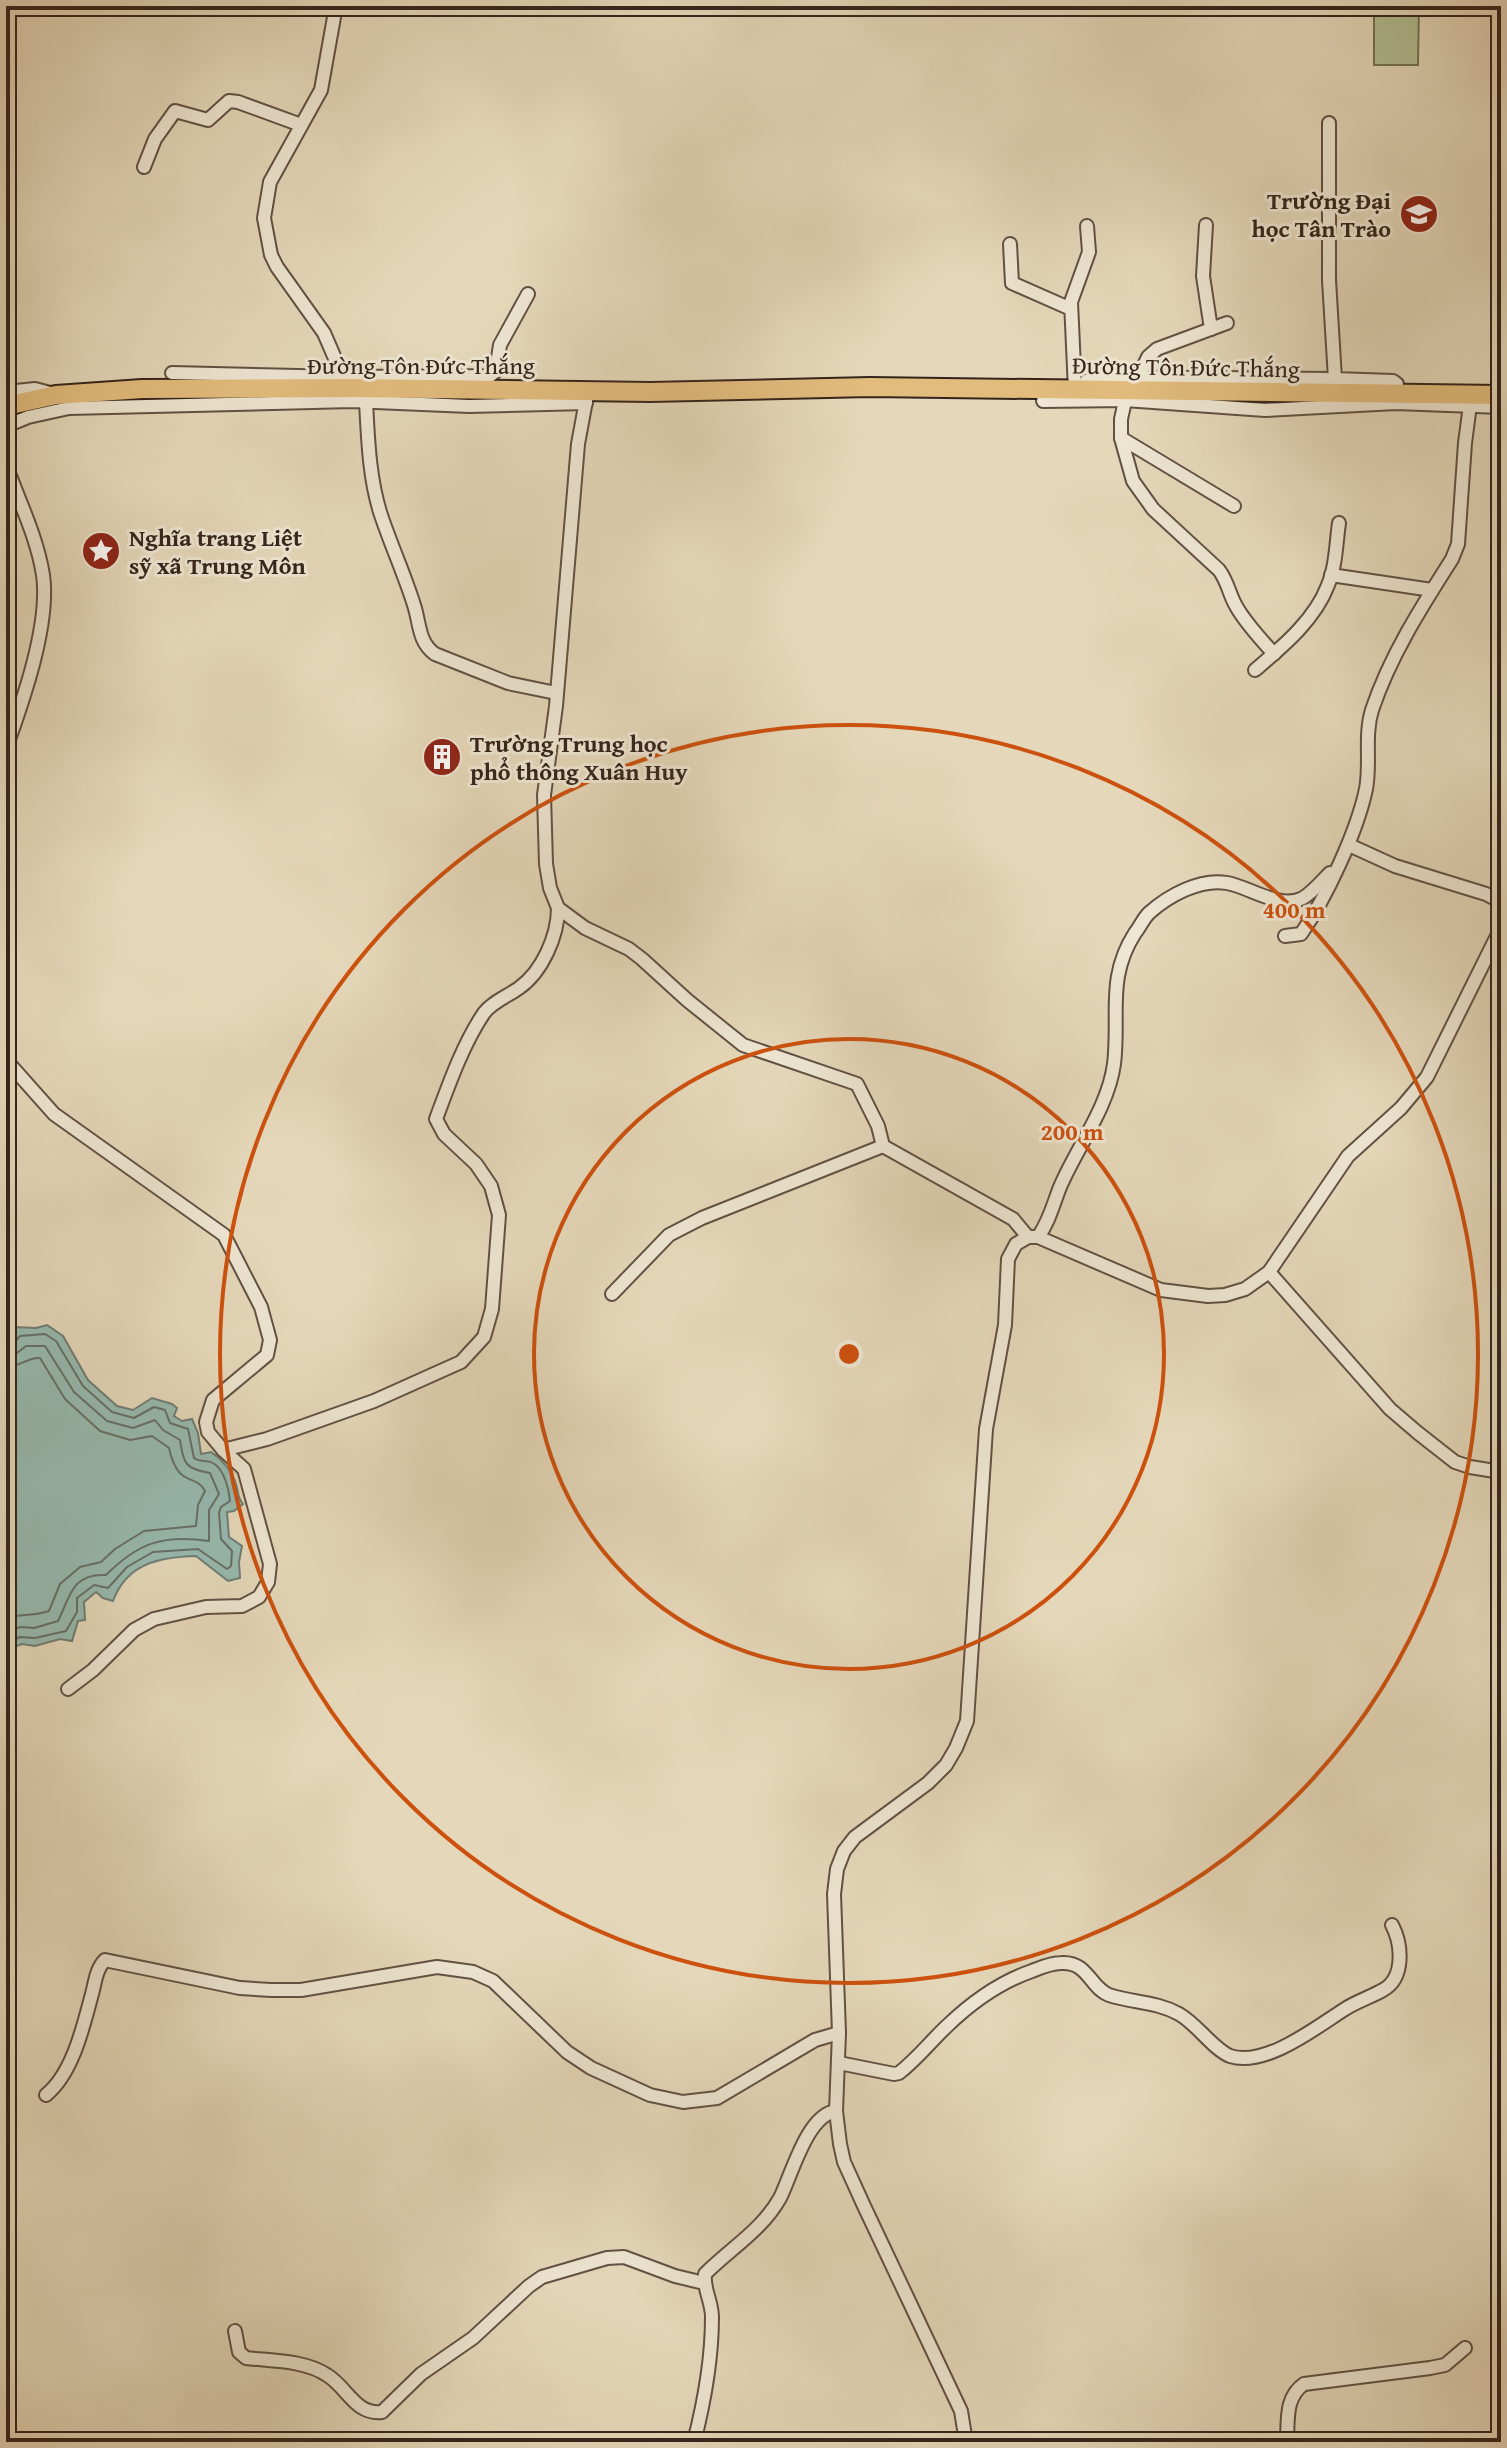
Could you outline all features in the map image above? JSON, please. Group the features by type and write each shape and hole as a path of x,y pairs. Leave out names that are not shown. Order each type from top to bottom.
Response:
{"highway":[{"name":"Đường Tôn Đức Thắng","path":"6,406 142,389 350,386 587,397 838,387 1130,389 1396,398 1501,395"}],"street":[{"path":"336,6 321,90 267,191 264,206 266,231 277,267 324,333 350,386 366,402 372,475 379,509 427,648 508,683 556,693"},
{"path":"144,167 155,139 175,111 211,120 227,103 238,102 301,125"},
{"path":"1329,123 1329,280 1335,379"},
{"path":"1206,225 1203,276 1211,329"},
{"path":"1078,390 1071,309 1076,284 1089,252 1087,226"},
{"path":"1010,244 1012,283 1071,309"},
{"path":"172,373 350,386 494,375 500,345 528,294"},
{"path":"1227,323 1157,349 1148,357 1130,389 1121,419 1121,438 1133,481 1144,499 1219,570 1235,605 1274,654"},
{"path":"1043,401 1130,389 1240,380 1335,379 1393,381 1397,384 1396,398"},
{"path":"6,392 35,389 48,402 6,426"},
{"path":"1130,389 1265,410 1396,398 1501,407"},
{"path":"223,1450 267,1439 374,1401 461,1362 484,1337 492,1309 499,1215 491,1186 476,1164 444,1134 436,1119 473,1030 487,1009 522,986 548,952 557,931 558,908 547,879 544,795 578,444 587,397 469,406 366,402"},
{"path":"1285,936 1301,934 1349,845 1366,788 1368,728 1372,711 1391,664 1458,544 1470,405"},
{"path":"1121,438 1234,506"},
{"path":"6,465 38,552 44,606 18,715 6,748"},
{"path":"1255,670 1316,608 1331,575 1339,523"},
{"path":"1331,575 1432,590"},
{"path":"1349,845 1395,866 1486,894 1501,902"},
{"path":"966,2442 961,2411 844,2162 836,2111 839,2033 834,1894 837,1869 844,1851 855,1837 928,1783 946,1765 967,1721 986,1429 1003,1336 1008,1259 1016,1244 1046,1227 1060,1188 1091,1128 1114,1064 1114,994 1117,972 1127,946 1147,915 1167,899 1188,889 1225,882 1280,900 1293,901 1304,897 1336,868"},
{"path":"558,908 585,928 629,949 743,1045 857,1084 878,1126 883,1146 1013,1219 1033,1237 1161,1290 1225,1295 1245,1289 1269,1272 1348,1156 1401,1108 1427,1077 1501,928"},
{"path":"6,1060 54,1114 213,1225 231,1245 261,1307 270,1340 267,1355 213,1400 207,1412 208,1432 244,1469 270,1564 268,1582 259,1597 242,1606 181,1611 154,1619 134,1630 99,1665 68,1689"},
{"path":"612,1294 669,1235 702,1218 883,1146"},
{"path":"1269,1272 1390,1409 1455,1462 1501,1472"},
{"path":"839,2063 899,2073 949,2024 1000,1984 1051,1964 1065,1962 1089,1974 1099,1989 1109,1995 1157,2003 1181,2015 1231,2056 1244,2058 1273,2052 1347,2007 1387,1988 1394,1981 1399,1952 1397,1934 1392,1925"},
{"path":"46,2095 56,2087 63,2075 81,2030 98,1972 105,1960 240,1988 271,1990 301,1990 437,1967 473,1972 493,1981 567,2052 591,2068 650,2095 683,2102 717,2098 815,2040 839,2033"},
{"path":"694,2442 712,2320 705,2274 766,2219 811,2131 819,2119 836,2111"},
{"path":"235,2331 239,2352 246,2358 315,2368 337,2383 359,2407 368,2412 382,2412 433,2365 473,2338 542,2277 607,2258 624,2257 704,2283"},
{"path":"1287,2442 1291,2399 1295,2390 1304,2384 1445,2365 1465,2348"}],"green space":[{"path":"1374,6 1419,6 1418,65 1374,65"}],"water":[{"path":"47,1325 63,1336 88,1380 117,1406 133,1410 152,1398 172,1404 177,1408 174,1416 182,1421 192,1419 201,1454 211,1452 226,1465 243,1504 227,1512 229,1537 242,1546 240,1578 228,1581 196,1556 170,1558 146,1565 127,1578 113,1601 96,1592 84,1602 85,1620 78,1621 72,1641 60,1639 35,1646 22,1644 14,1647 6,1657 6,1344 14,1327"}],"place":[{"name":"Trường Đại học Tân Trào","path":"1419,214"},
{"name":"Nghĩa trang Liệt sỹ xã Trung Môn","path":"101,551"},
{"name":"Trường Trung học phổ thông Xuân Huy","path":"442,757"}]}
